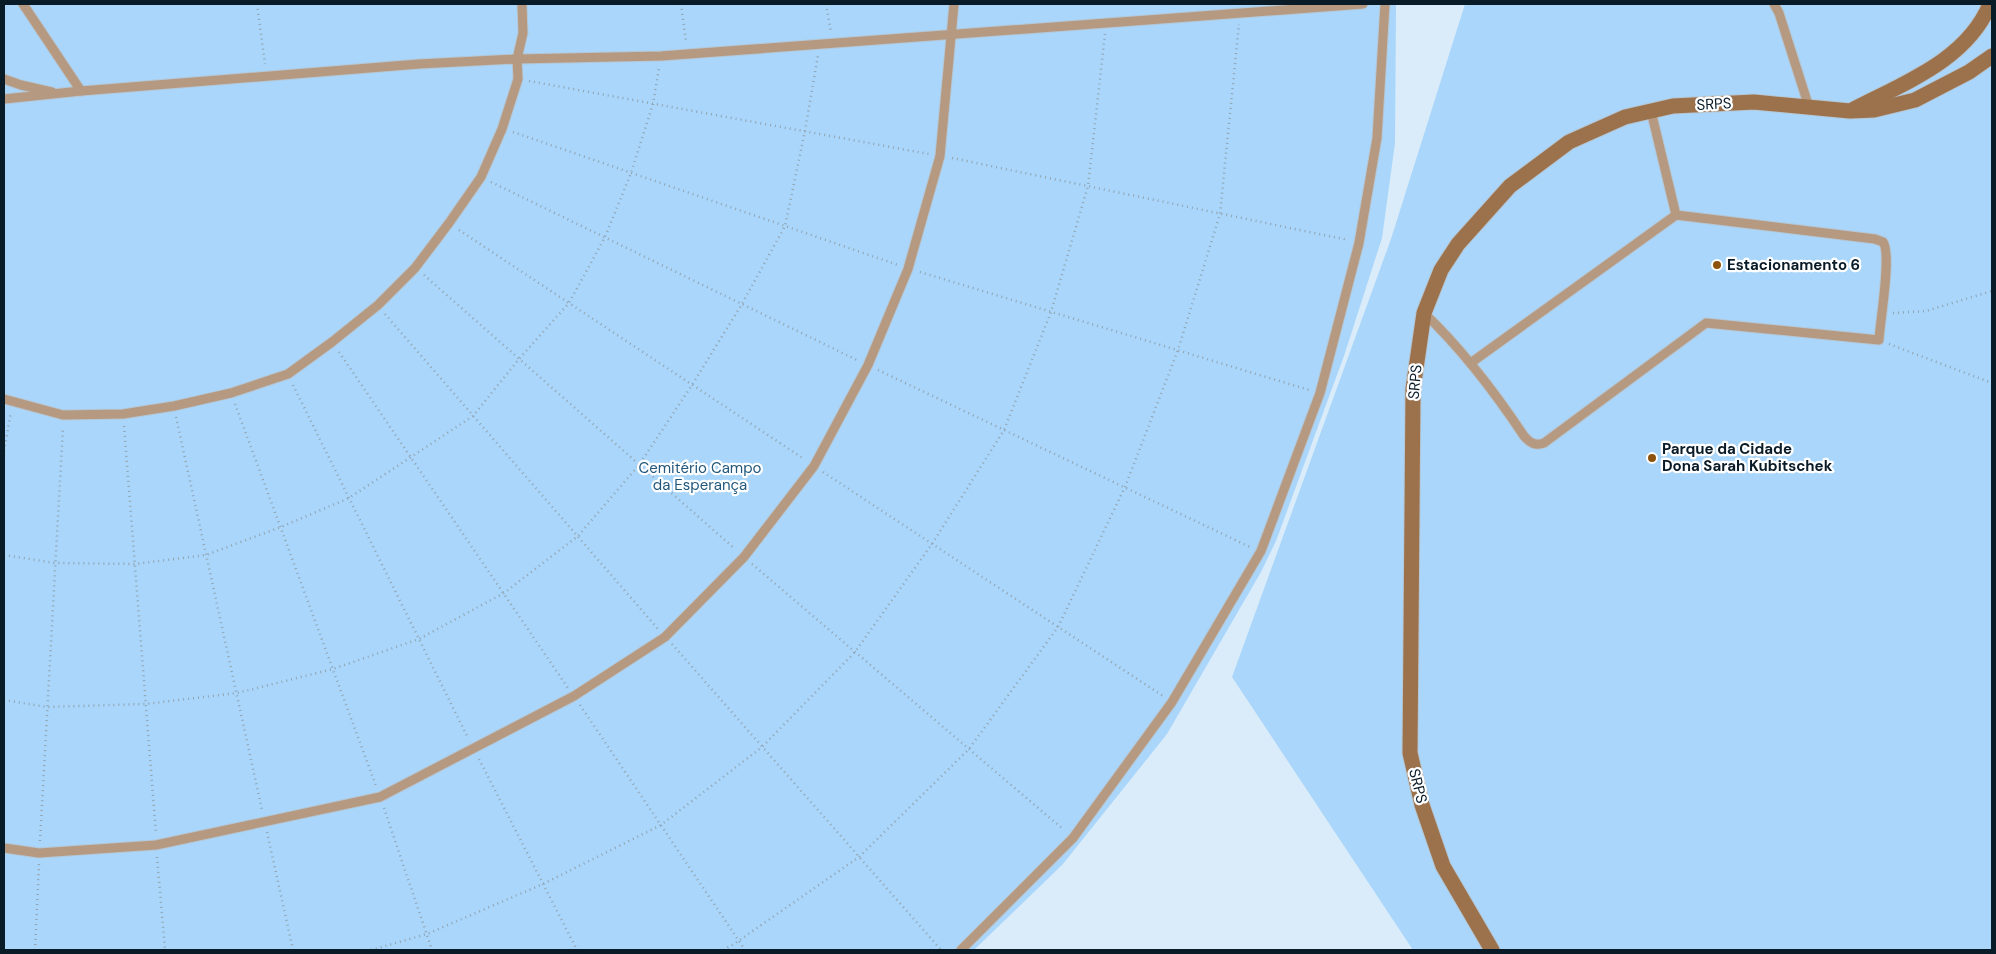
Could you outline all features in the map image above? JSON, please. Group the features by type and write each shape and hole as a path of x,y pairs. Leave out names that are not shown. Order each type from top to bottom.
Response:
{"main road":[{"path":"1850,111 1918,75 1956,50 1977,27 1990,4"},
{"name":"SRPS","path":"1492,950 1443,866 1422,805 1410,753 1413,389 1424,313 1441,270 1458,244 1510,186 1569,142 1625,117 1673,106 1754,102 1850,111 1874,110 1915,100 1969,72 1992,56"}],"lane":[{"path":"23,4 81,91"},
{"path":"8,400 64,415 123,414 174,406 231,393 288,374 332,342 378,305 415,268 481,177 502,129 518,79 517,59 523,33 522,4"},
{"path":"4,848 39,853 156,846 380,797 574,696 665,636 744,557 814,466 868,366 908,268 940,156 954,4"},
{"path":"4,99 81,91 419,64 517,59 661,56 1363,4"},
{"path":"961,950 1073,838 1172,702 1261,552 1320,393 1359,242 1377,138 1385,4"},
{"path":"1774,4 1779,13 1809,108"},
{"path":"4,79 60,94"},
{"path":"1650,110 1676,215"},
{"path":"1424,313 1448,335 1472,362 1524,436 1533,444 1540,444 1544,443 1706,323 1879,340 1886,275 1886,248 1880,240 1676,215 1472,362"}],"path":[{"path":"257,4 267,77"},
{"path":"682,4 688,54"},
{"path":"826,4 832,43"},
{"path":"723,950 739,941 859,857 969,749 1058,627 1126,487 1178,350 1220,214 1240,13"},
{"path":"371,950 427,934 543,884 661,825 762,747 855,652 932,544 1004,430 1051,312 1088,186 1107,22"},
{"path":"4,700 47,707 145,704 237,692 333,669 419,639 504,593 578,536 640,465 742,304 785,226 805,131 820,44"},
{"path":"4,555 55,564 135,564 206,554 281,527 349,498 473,416 519,359 569,303 605,237 631,173 653,104 661,56"},
{"path":"1881,313 1926,311 1992,291"},
{"path":"1879,340 1992,384"},
{"path":"332,342 745,950"},
{"path":"288,374 473,748 576,950"},
{"path":"231,393 380,797 432,950"},
{"path":"4,451 8,400"},
{"path":"174,406 293,950"},
{"path":"123,414 165,950"},
{"path":"35,950 64,415"}],"green space":[{"name":"Cemitério Campo da Esperança","path":"4,4 1396,4 1395,143 1382,238 1344,356 1276,541 1261,572 1167,734 1063,864 974,950 4,950"},
{"name":"Parque da Cidade Dona Sarah Kubitschek","path":"1465,4 1992,4 1992,950 1413,950 1232,677 1391,239"}],"place":[{"name":"Estacionamento 6","path":"1717,265"},
{"name":"Parque da Cidade Dona Sarah Kubitschek","path":"1652,458"}]}
